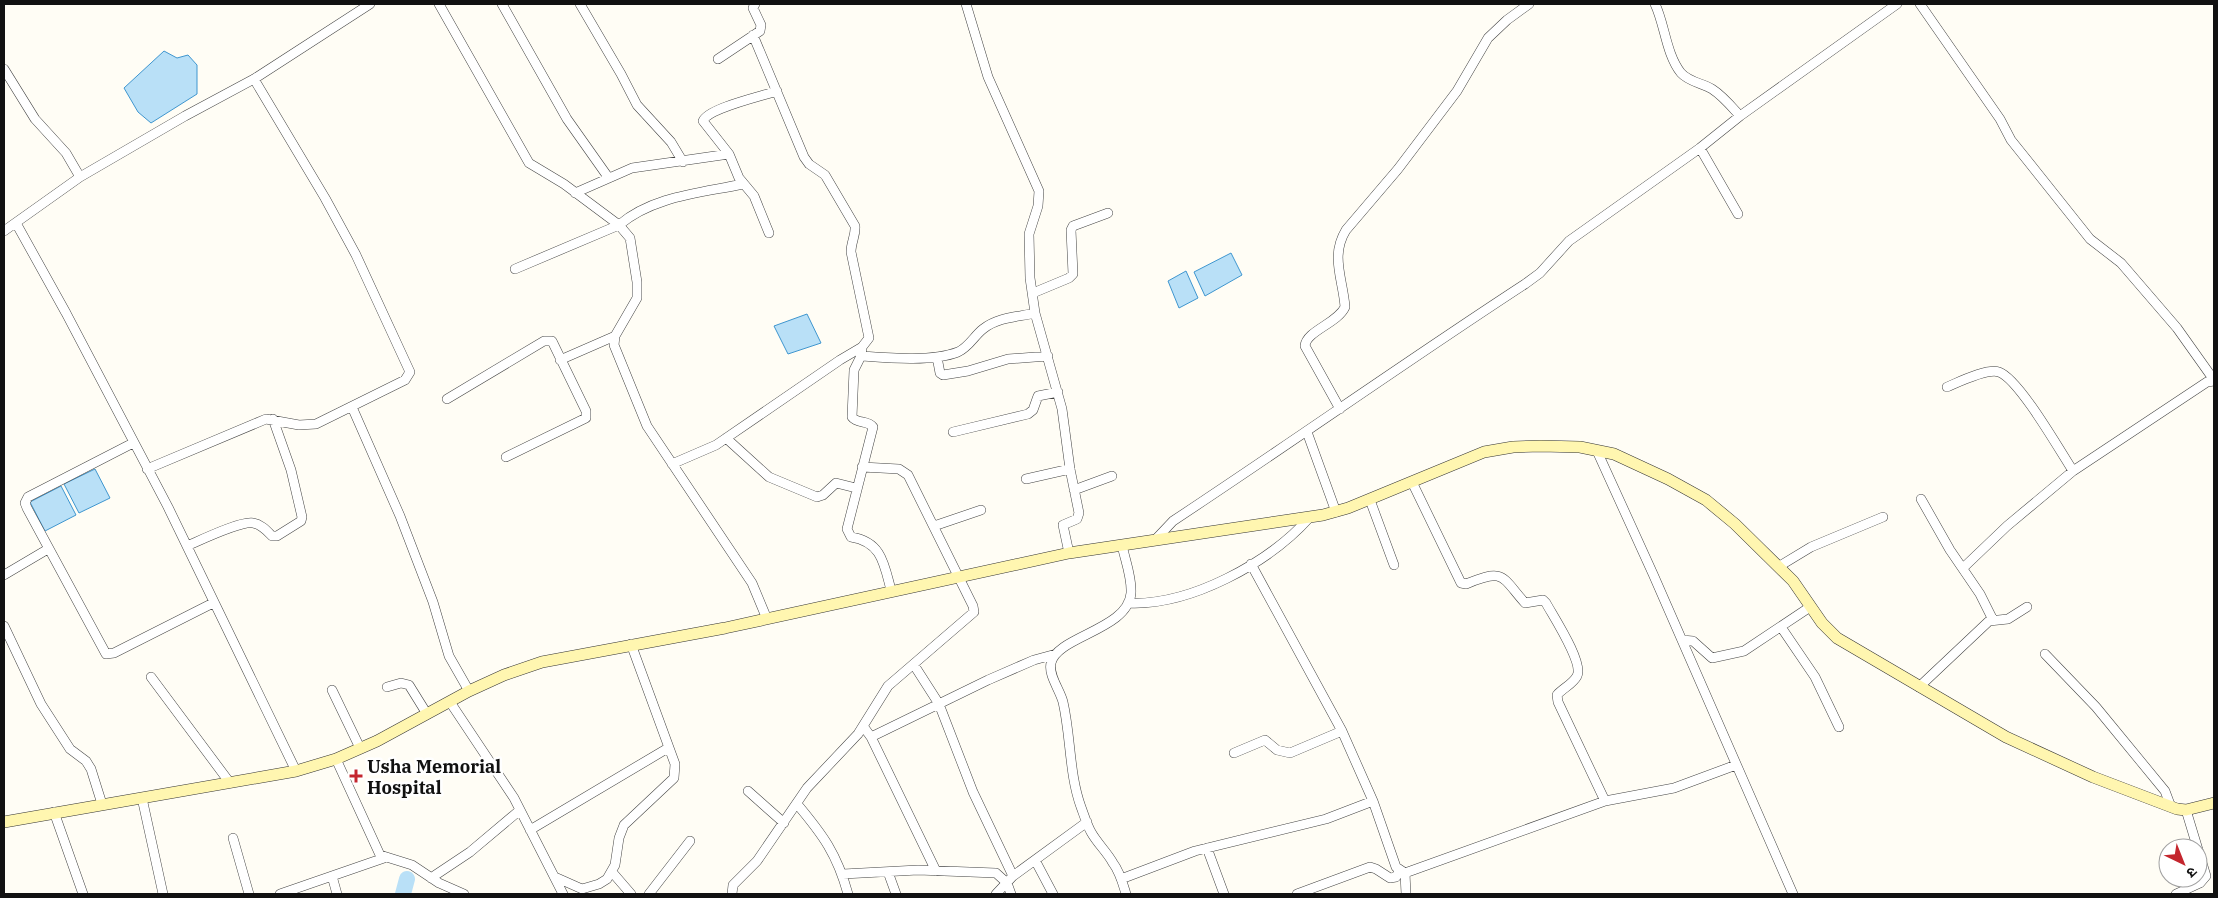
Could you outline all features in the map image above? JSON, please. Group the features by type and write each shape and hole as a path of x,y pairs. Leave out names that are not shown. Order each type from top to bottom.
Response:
{"street":[{"path":"4,231 80,177 185,116 254,79 370,4"},
{"path":"439,4 529,162 619,225 632,243 637,298 615,336 614,346 641,414 672,464 752,583 767,619"},
{"path":"502,4 567,120 608,177"},
{"path":"580,4 637,105 648,120 671,142 683,162"},
{"path":"718,59 761,29 753,8 755,4"},
{"path":"966,4 988,77 1038,191 1038,206 1029,234 1028,255 1035,314 1058,392 1079,516 1063,526 1069,553"},
{"path":"1340,409 1308,352 1306,342 1336,319 1345,307 1337,264 1340,240 1398,169 1457,91 1488,38 1507,20 1529,4"},
{"path":"1654,4 1679,71 1685,77 1711,88 1740,116"},
{"path":"1155,540 1174,521 1307,432 1408,360 1525,284 1548,266 1569,241 1700,148 1740,116 1896,4"},
{"path":"1920,4 2000,119 2010,140 2090,239 2121,263 2164,313 2214,381 2207,382 2073,471 2007,526 1963,568"},
{"path":"753,36 804,157 809,164 825,175 855,226 856,232 851,252 870,334 854,370 852,417 855,420 870,423 873,427 847,529 851,537 877,549 882,556 891,590"},
{"path":"4,69 35,119 66,153 80,177"},
{"path":"147,469 266,419 309,425 352,407 405,380 410,372 409,366 356,255 325,198 254,79"},
{"path":"770,233 754,196 738,178 729,154 704,124 704,118 726,107 777,91"},
{"path":"1700,148 1738,214"},
{"path":"575,193 632,168 729,154"},
{"path":"515,269 619,225 630,216 642,210 692,193 743,184"},
{"path":"1033,293 1069,278 1073,274 1072,226 1108,213"},
{"path":"16,223 66,313 187,546 296,772"},
{"path":"672,464 726,438 840,360 861,352 937,357 957,352 964,348 983,329 994,322 1035,314"},
{"path":"560,360 615,336"},
{"path":"447,400 544,341 552,341 586,410 586,418 506,457"},
{"path":"937,357 940,373 943,376 1008,359 1048,356"},
{"path":"1947,387 1986,372 1997,371 2004,375 2024,395 2073,471"},
{"path":"953,432 1028,414 1033,410 1038,396 1058,392"},
{"path":"352,407 400,516 433,602 449,656 469,691"},
{"path":"187,546 241,525 252,523 259,525 272,536 277,536 301,521 302,517 291,470 274,419"},
{"path":"1307,432 1336,512"},
{"path":"726,438 776,482 817,497 823,495 836,483 856,488"},
{"path":"133,443 26,499 27,508 106,654 114,653 213,603"},
{"path":"4,822 296,772 336,759 469,691 504,675 542,662 725,628 891,590 1069,553 1336,512 1370,500 1484,452 1513,447 1580,447 1614,454 1695,493 1735,524 1793,582 1822,624 1837,638 1919,687 2006,737 2093,777 2171,807 2186,810 2214,803"},
{"path":"1597,451 1793,894"},
{"path":"732,894 733,885 757,861 807,788 851,742 888,686 974,612 973,606 913,482 905,472 899,469 862,467"},
{"path":"1026,479 1070,470"},
{"path":"1074,490 1112,476"},
{"path":"1412,482 1461,583 1466,584 1494,576 1503,578 1525,603 1543,600 1546,603 1570,646 1579,671 1576,679 1557,694 1558,702 1605,801"},
{"path":"1921,499 1985,602 1993,620"},
{"path":"1370,500 1394,565"},
{"path":"934,526 981,510"},
{"path":"1128,603 1161,602 1226,579 1286,540 1310,517"},
{"path":"1778,567 1811,547 1883,517"},
{"path":"1122,545 1131,581 1131,595 1128,603 1108,623 1063,648 1051,662 1050,669 1063,701 1073,774 1080,805 1090,831 1114,864 1126,894"},
{"path":"4,575 48,549"},
{"path":"1251,564 1342,730 1402,872 1406,894"},
{"path":"1682,640 1693,641 1706,655 1718,658 1744,651 1810,607"},
{"path":"1919,687 1980,628 1993,620 2008,619 2027,607"},
{"path":"4,626 41,704 70,749 86,761 102,804"},
{"path":"1781,627 1815,677 1839,727"},
{"path":"555,877 582,889 599,884 612,872 619,838 624,825 674,778 675,764 632,644"},
{"path":"871,737 1026,663 1056,654"},
{"path":"2045,654 2096,708 2164,791 2171,807"},
{"path":"914,665 939,704 973,792 1010,879 1011,894"},
{"path":"151,677 230,783"},
{"path":"387,687 402,683 409,685 427,714"},
{"path":"332,690 360,748"},
{"path":"450,702 520,810 563,894"},
{"path":"863,726 871,737 936,871"},
{"path":"1234,752 1265,740 1282,752 1296,751 1342,730"},
{"path":"530,830 668,748"},
{"path":"336,759 377,852 384,858 412,865 431,878 460,893"},
{"path":"1297,894 1370,867 1390,878 1396,877 1402,872 1605,801 1674,788 1736,765"},
{"path":"748,791 784,823"},
{"path":"142,798 163,894"},
{"path":"1121,879 1160,863 1207,848 1326,818 1373,801"},
{"path":"797,804 823,835 843,874 848,894"},
{"path":"431,878 470,852 520,810"},
{"path":"2176,894 2200,883 2206,876 2186,810"},
{"path":"54,812 83,894"},
{"path":"996,894 1010,879 1087,822"},
{"path":"233,838 249,894"},
{"path":"648,894 690,841"},
{"path":"1207,848 1224,894"},
{"path":"280,894 384,858"},
{"path":"1035,860 1053,894"},
{"path":"843,874 936,871 996,872 1010,879"},
{"path":"612,872 631,894"},
{"path":"888,872 896,894"},
{"path":"332,876 338,894"}],"water":[{"path":"164,51 177,58 188,55 197,65 197,94 151,123 138,112 124,88"},
{"path":"1231,253 1242,275 1205,296 1194,272"},
{"path":"1186,271 1198,298 1179,308 1168,281"},
{"path":"807,314 821,343 788,354 774,326"},
{"path":"95,469 110,498 79,513 64,484"},
{"path":"61,486 76,515 45,531 30,502"}],"waterway":[{"path":"403,894 407,879"}],"place":[{"name":"Usha Memorial Hospital","path":"356,776"}]}
